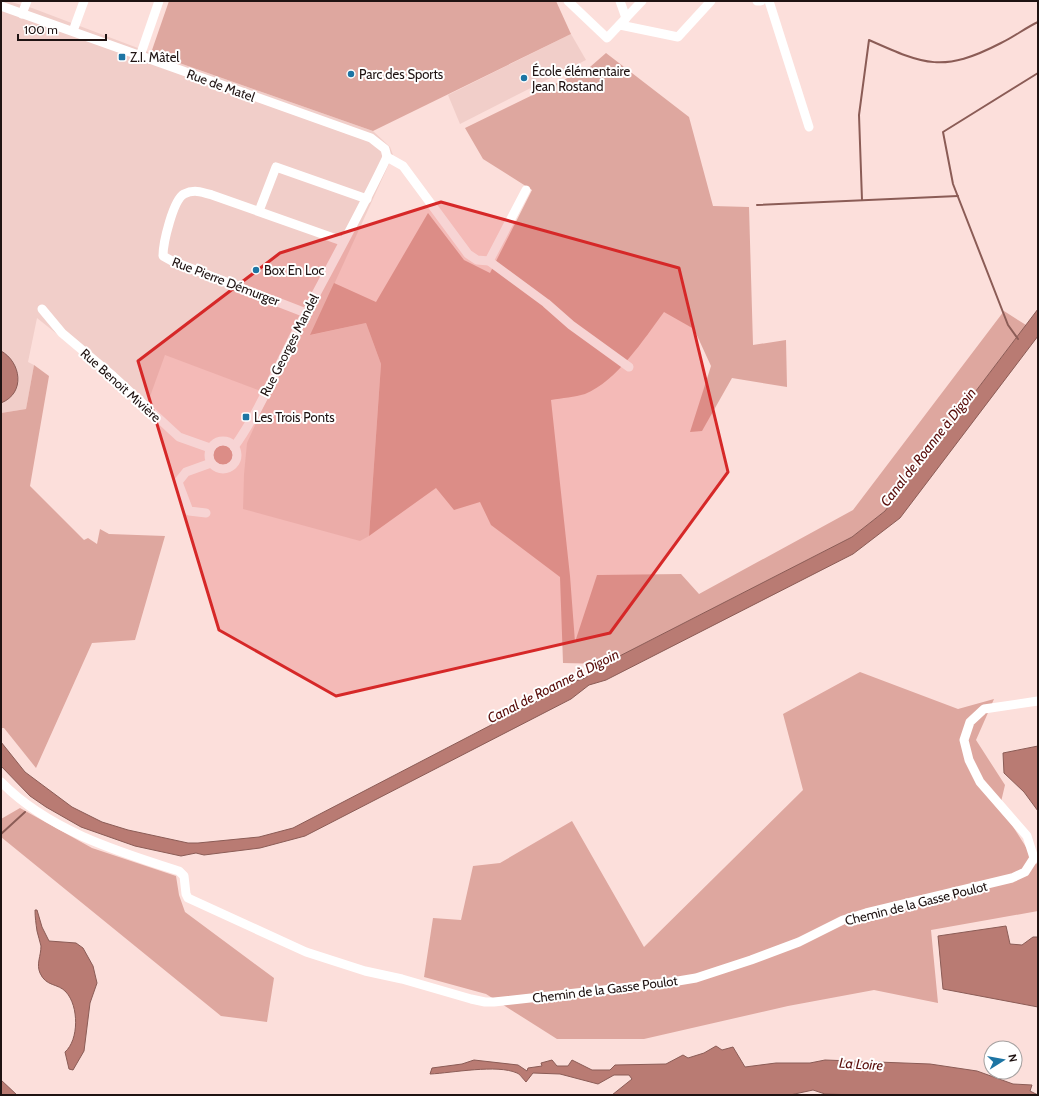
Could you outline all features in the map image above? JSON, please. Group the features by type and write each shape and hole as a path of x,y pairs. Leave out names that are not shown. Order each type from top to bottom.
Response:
{"street":[{"path":"22,14 27,1"},
{"path":"73,32 84,1"},
{"path":"140,56 159,1"},
{"path":"568,1 607,38 642,1"},
{"path":"620,1 623,22"},
{"path":"623,22 678,37 711,1"},
{"path":"769,1 809,127"},
{"name":"Rue de Matel","path":"1,6 370,138 385,149 387,157"},
{"path":"387,157 403,166 468,254 477,260 489,261 552,308 571,325 629,367"},
{"name":"Rue Georges Mandel","path":"211,463 215,467 224,469 232,465 236,456 234,447 306,313 342,241 367,199 387,157"},
{"path":"259,211 276,167 367,199"},
{"path":"489,261 526,190"},
{"name":"Rue Pierre Démurger","path":"306,313 162,256 162,244 177,202 183,194 195,191 259,211 342,241"},
{"name":"Rue Benoit Mivière","path":"42,308 62,333 113,376 179,437 210,448"},
{"path":"206,513 189,511 178,482 186,472 211,463 209,456 210,448 220,441 228,442 234,447"},
{"name":"Chemin de la Gasse Poulot","path":"1,782 19,799 75,833 118,852 179,871 184,876 186,894 188,898 306,952 365,971 402,979 471,999 494,1002 666,983 696,978 799,942 843,920 866,913 1012,878 1025,872 1034,858 1027,836 980,782 969,760 964,740 970,722 984,708 1038,701"}],"highlighted area":[{"path":"441,202 679,268 728,472 610,633 336,696 219,630 138,361 280,253"}],"shaded area":[{"path":"1,1 8,1 32,8 151,53 373,131 390,147 393,155 311,335 366,323 381,364 369,536 360,541 243,509 247,443 269,394 165,355 148,402 102,370 37,318 28,362 34,365 26,409 1,413"},
{"name":"Parc des Sports","path":"169,1 556,1 571,34 373,131 151,53"},
{"path":"571,34 586,60 460,124 448,95"},
{"path":"606,53 689,117 713,206 749,207 753,345 786,340 787,387 732,378 702,431 690,432 711,366 694,329 664,312 639,346 608,380 585,394 551,400 570,576 575,642 597,575 681,574 699,594 853,510 1004,311 1026,325 885,511 852,537 604,664 563,663 560,577 491,525 480,502 454,510 436,488 369,536 381,364 366,323 310,335 334,283 376,302 428,213 464,260 490,273 532,190 483,159 465,128 590,67"},
{"path":"34,365 49,376 30,486 84,540 88,538 97,544 100,529 109,534 165,536 135,640 92,643 36,768 4,728 1,728 1,413 26,409"},
{"path":"219,445 227,445 233,451 233,459 227,465 219,465 213,459 213,451"},
{"path":"860,672 958,709 994,699 976,740 1005,785 1000,806 1038,866 1038,911 931,930 938,1003 874,990 788,1006 644,1039 557,1039 486,994 424,977 433,918 461,920 473,866 500,863 572,821 644,947 803,790 783,714"},
{"path":"20,808 92,848 176,876 179,895 185,912 274,978 267,1022 221,1016 1,837 1,819"}],"water":[{"path":"1038,309 1038,336 900,518 853,554 606,680 589,685 571,699 305,836 260,848 204,855 196,853 181,856 135,846 81,827 46,807 30,796 1,766 1,742 25,772 72,807 102,822 128,830 188,843 259,837 293,828 545,697 566,684 585,678 604,664 852,537 885,511"},
{"path":"1,351 13,362 18,377 14,392 9,398 1,403"},
{"path":"1038,746 1038,811 1024,792 1004,773 1003,753"},
{"path":"35,910 37,910 42,927 49,941 76,943 83,948 93,966 97,983 90,1003 84,1051 73,1070 69,1069 65,1052 70,1047 73,1040 76,1023 75,1014 70,998 66,992 63,989 45,981 40,973 39,963 41,946 37,931"},
{"path":"1006,926 1010,944 1022,945 1033,937 1038,937 1038,1007 943,989 938,936"},
{"name":"La Loire","path":"716,1046 722,1050 733,1047 745,1067 776,1063 810,1063 825,1060 930,1064 977,1071 983,1073 983,1080 1002,1080 1013,1084 1032,1085 1030,1091 1038,1095 858,1095 825,1094 813,1090 790,1095 612,1095 632,1079 629,1075 614,1075 598,1084 560,1074 533,1073 526,1082 517,1073 498,1069 430,1074 432,1068 462,1064 474,1060 518,1065 527,1071 528,1068 542,1066 541,1063 552,1060 557,1066 568,1066 572,1060 592,1070 610,1070 615,1065 666,1064 683,1055 688,1058 704,1053"},
{"path":"1,1080 17,1095 1,1095"}],"waterway":[{"path":"862,200 859,115 869,40 888,49 920,60 949,62 981,53 1006,41 1038,22"},
{"path":"1018,339 1008,325 953,184 943,132 1038,73"},
{"path":"757,205 958,196"},
{"path":"1,834 25,812"}],"place":[{"name":"Z.I. Mâtel","path":"122,57"},
{"name":"Parc des Sports","path":"351,74"},
{"name":"École élémentaire Jean Rostand","path":"524,78"},
{"name":"Box En Loc","path":"256,270"},
{"name":"Les Trois Ponts","path":"246,417"}],"water label":[{"name":"Canal de Roanne à Digoin","path":"928,447"},
{"name":"Canal de Roanne à Digoin","path":"553,686"}]}
